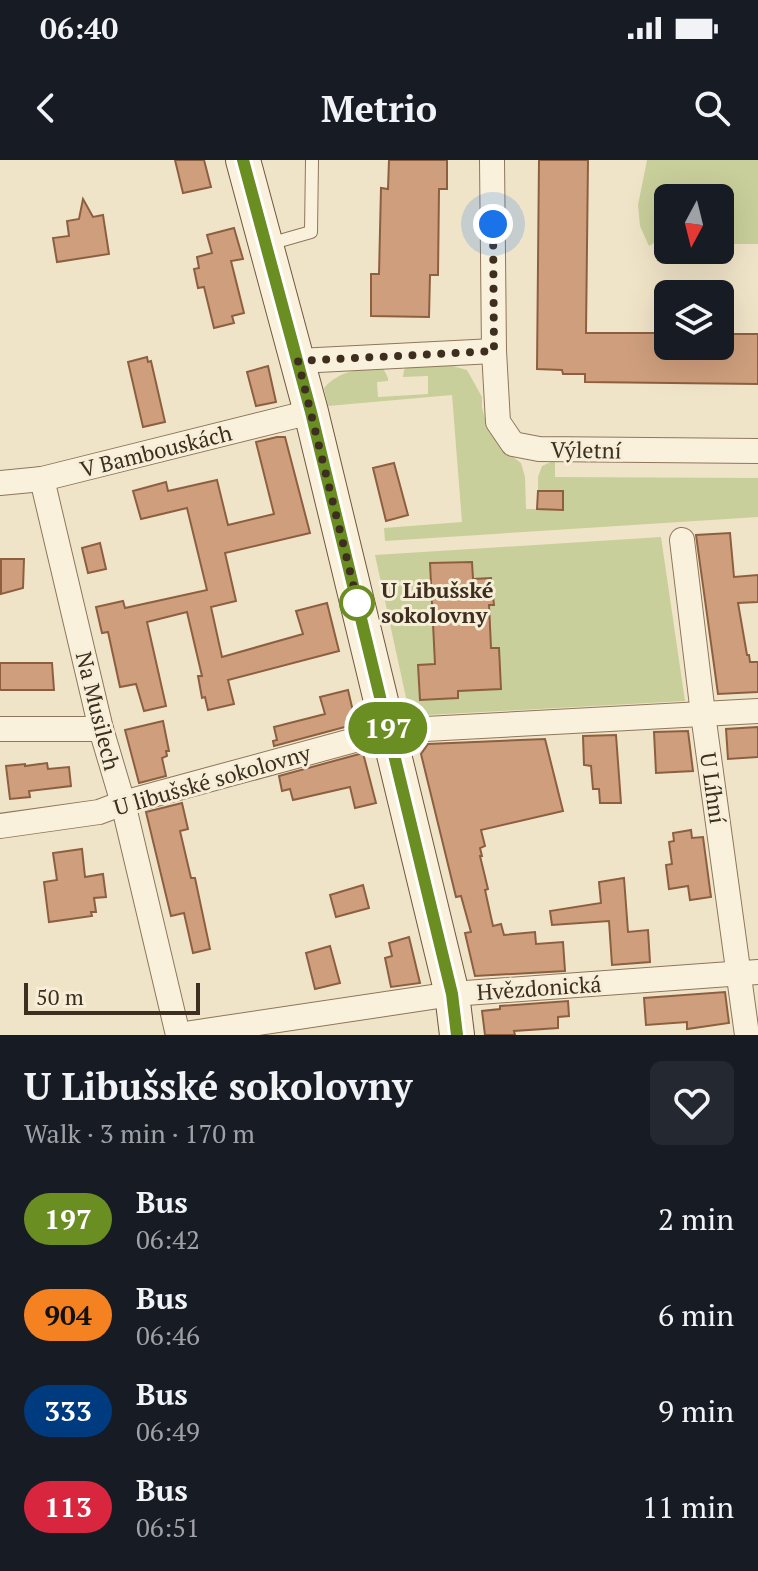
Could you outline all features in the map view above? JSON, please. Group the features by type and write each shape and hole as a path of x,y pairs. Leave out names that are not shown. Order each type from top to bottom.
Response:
{"main road":[{"path":"243,160 311,412 452,994 457,1035"}],"street":[{"name":"Výletní","path":"492,160 498,422 513,444 539,449 758,451"},
{"path":"298,361 494,351"},
{"name":"V Bambouskách","path":"0,483 42,479 311,412"},
{"name":"Na Musilech","path":"42,479 178,1035"},
{"name":"U Líhní","path":"682,540 703,714 748,973 747,1035"},
{"name":"U libušské sokolovny","path":"0,826 99,812 388,731 758,711"},
{"path":"0,729 101,729"},
{"name":"Hvězdonická","path":"178,1035 452,994 748,973"}],"lane":[{"path":"266,245 311,232 312,160"}],"green space":[{"path":"647,160 758,160 758,244 734,244 734,184 654,184 654,243 649,246 640,226 638,205"},
{"path":"449,365 467,370 482,397 489,432 500,447 521,463 525,477 526,509 563,509 562,491 538,491 542,466 555,460 555,477 758,478 758,517 385,541 384,528 462,522 452,395 328,406 324,388 344,374 383,368 388,381 377,382 378,397 428,394 428,376 403,377 404,370 407,367"},
{"path":"661,537 685,701 410,716 375,555"}],"building":[{"path":"175,160 204,160 211,187 183,193"},
{"path":"389,160 447,160 447,189 439,189 438,275 430,275 429,317 371,316 371,274 379,274 381,188 388,189"},
{"path":"539,160 588,160 586,333 654,333 654,360 734,360 734,334 758,334 758,384 585,382 585,374 537,369"},
{"path":"83,199 93,217 103,215 109,254 57,262 53,238 69,236 67,221 79,219"},
{"path":"234,228 243,259 231,261 244,313 232,316 234,323 214,328 204,287 198,288 194,269 199,268 197,257 212,253 207,235"},
{"path":"147,357 148,362 151,361 165,422 143,427 128,362"},
{"path":"268,366 276,402 256,406 247,372"},
{"path":"285,437 310,533 225,553 236,601 211,607 222,657 303,634 296,611 327,603 339,651 228,680 234,704 208,710 205,697 202,698 198,676 202,676 187,612 147,622 166,706 144,711 136,684 120,687 108,632 102,633 96,607 123,601 125,608 207,590 187,508 141,519 133,491 166,482 168,491 217,480 228,525 274,514 256,442"},
{"path":"394,463 408,515 386,521 373,468"},
{"path":"538,491 563,491 563,510 537,509"},
{"path":"730,533 734,577 758,575 758,602 738,603 747,655 750,662 758,662 758,692 718,694 696,535"},
{"path":"100,543 106,569 88,573 82,548"},
{"path":"1,559 24,559 23,588 1,594"},
{"path":"472,562 473,579 491,578 494,605 489,605 491,648 499,648 501,689 458,691 458,698 420,700 418,665 435,664 430,563"},
{"path":"0,663 52,663 54,690 0,690"},
{"path":"348,690 356,724 274,746 273,741 277,740 274,727 325,714 320,697"},
{"path":"163,721 169,751 162,758 166,776 139,783 125,730"},
{"path":"758,727 758,757 728,759 726,729"},
{"path":"688,731 693,771 656,773 654,732"},
{"path":"616,735 621,803 600,803 599,789 593,789 591,766 584,765 583,736"},
{"path":"545,739 563,811 481,830 485,846 480,848 480,856 493,926 501,924 504,935 535,932 536,944 563,942 565,971 475,976 465,933 471,932 461,896 456,897 421,754 428,744"},
{"path":"363,753 376,803 355,808 350,787 293,800 290,789 282,791 279,776"},
{"path":"47,763 48,769 69,767 71,786 29,791 30,797 10,799 6,766"},
{"path":"182,803 188,829 180,831 191,878 195,878 210,949 193,953 184,913 171,916 146,812"},
{"path":"691,830 692,838 703,837 711,897 690,900 688,886 669,889 666,865 672,864 669,842 674,841 673,833"},
{"path":"82,849 85,877 103,874 106,897 94,898 96,912 91,912 92,916 49,922 44,882 57,880 53,853"},
{"path":"624,878 628,932 648,930 650,962 612,965 609,921 552,925 550,911 601,903 599,882"},
{"path":"363,885 369,908 336,917 330,895"},
{"path":"409,937 420,983 391,987 385,958 392,956 389,943"},
{"path":"330,946 340,983 315,989 306,953"},
{"path":"725,992 729,1023 687,1029 687,1022 646,1025 644,998"},
{"path":"568,1001 569,1016 558,1017 558,1028 514,1031 515,1035 485,1035 482,1011 500,1009 500,1006"}],"bus line":[{"name":"197","path":"243,160 311,412 452,994 457,1035"}],"place":[{"name":"U Libušské sokolovny","path":"357,603"}],"route":[{"path":"357,603 359,608 298,361 494,351 493,224"}]}
